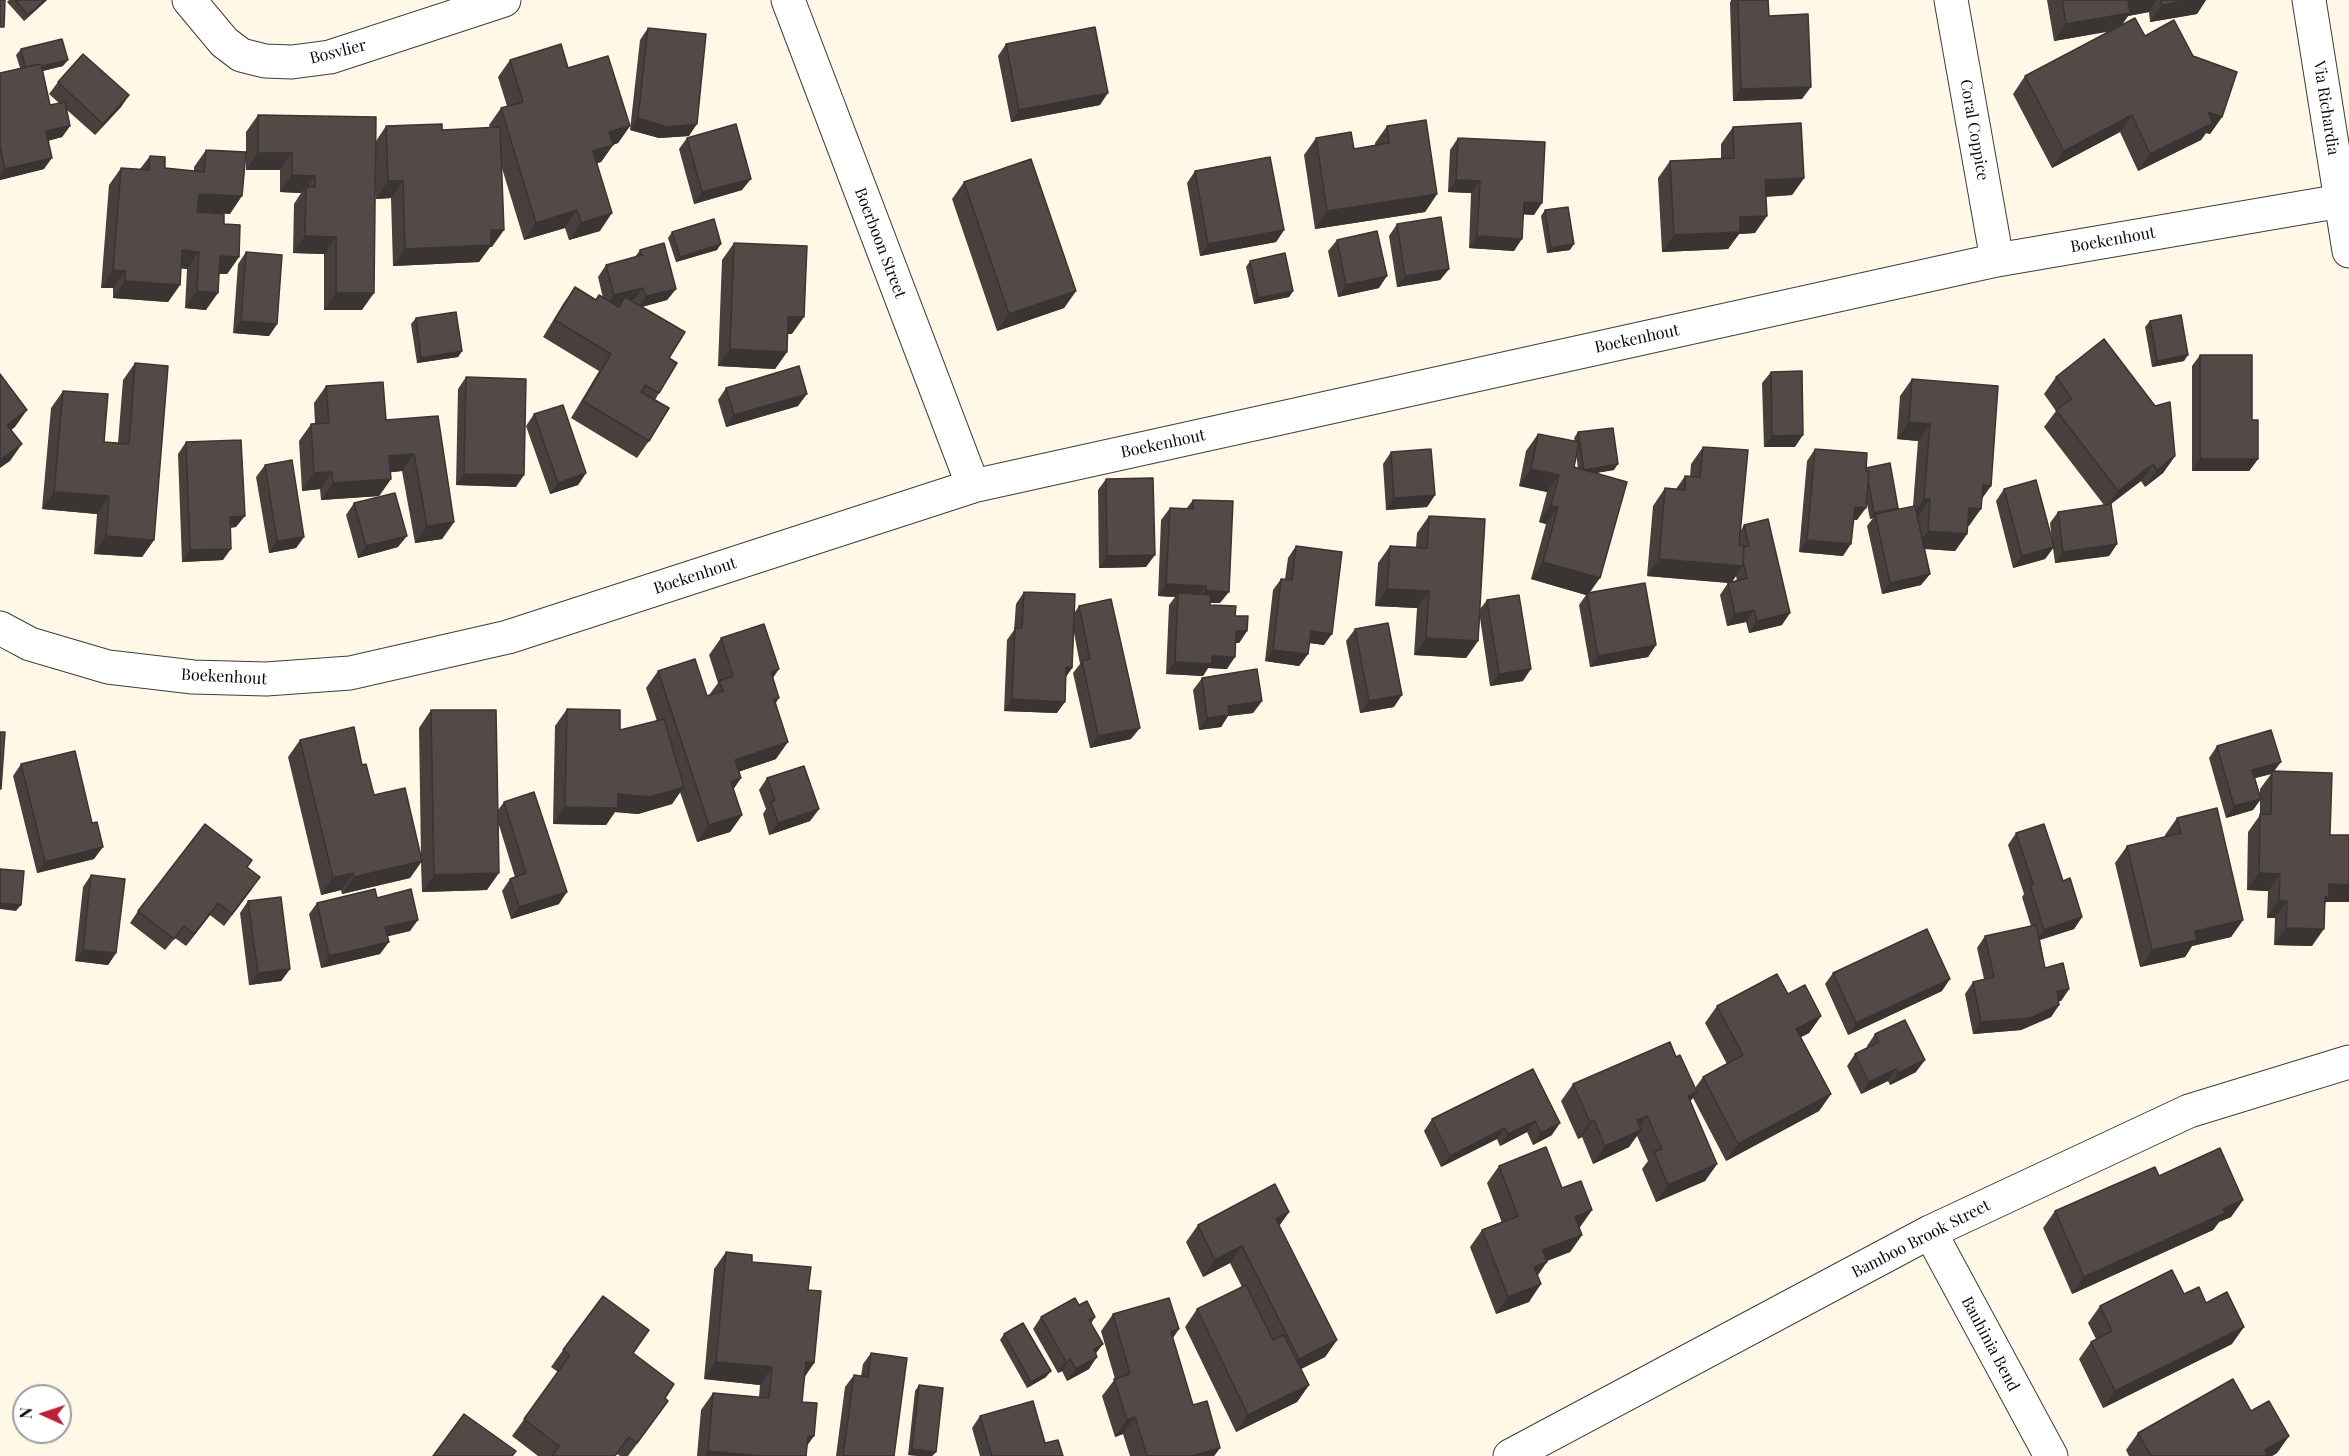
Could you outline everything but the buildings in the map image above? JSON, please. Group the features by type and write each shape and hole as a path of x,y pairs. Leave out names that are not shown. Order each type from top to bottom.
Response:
{"street":[{"name":"Bosvlier","path":"189,0 224,42 241,55 265,61 292,62 330,57 504,0"},
{"name":"Boerboon Street","path":"788,0 973,486"},
{"name":"Coral Coppice","path":"1951,0 1997,260"},
{"name":"Via Richardia","path":"2309,0 2349,251"},
{"name":"Boekenhout","path":"0,628 30,644 108,667 193,677 266,680 350,673 508,638 973,486 1997,260 2341,201"},
{"name":"Bamboo Brook Street","path":"1510,1456 1930,1232 2189,1111 2349,1062"},
{"name":"Bauhinia Bend","path":"1930,1232 2051,1456"}]}
